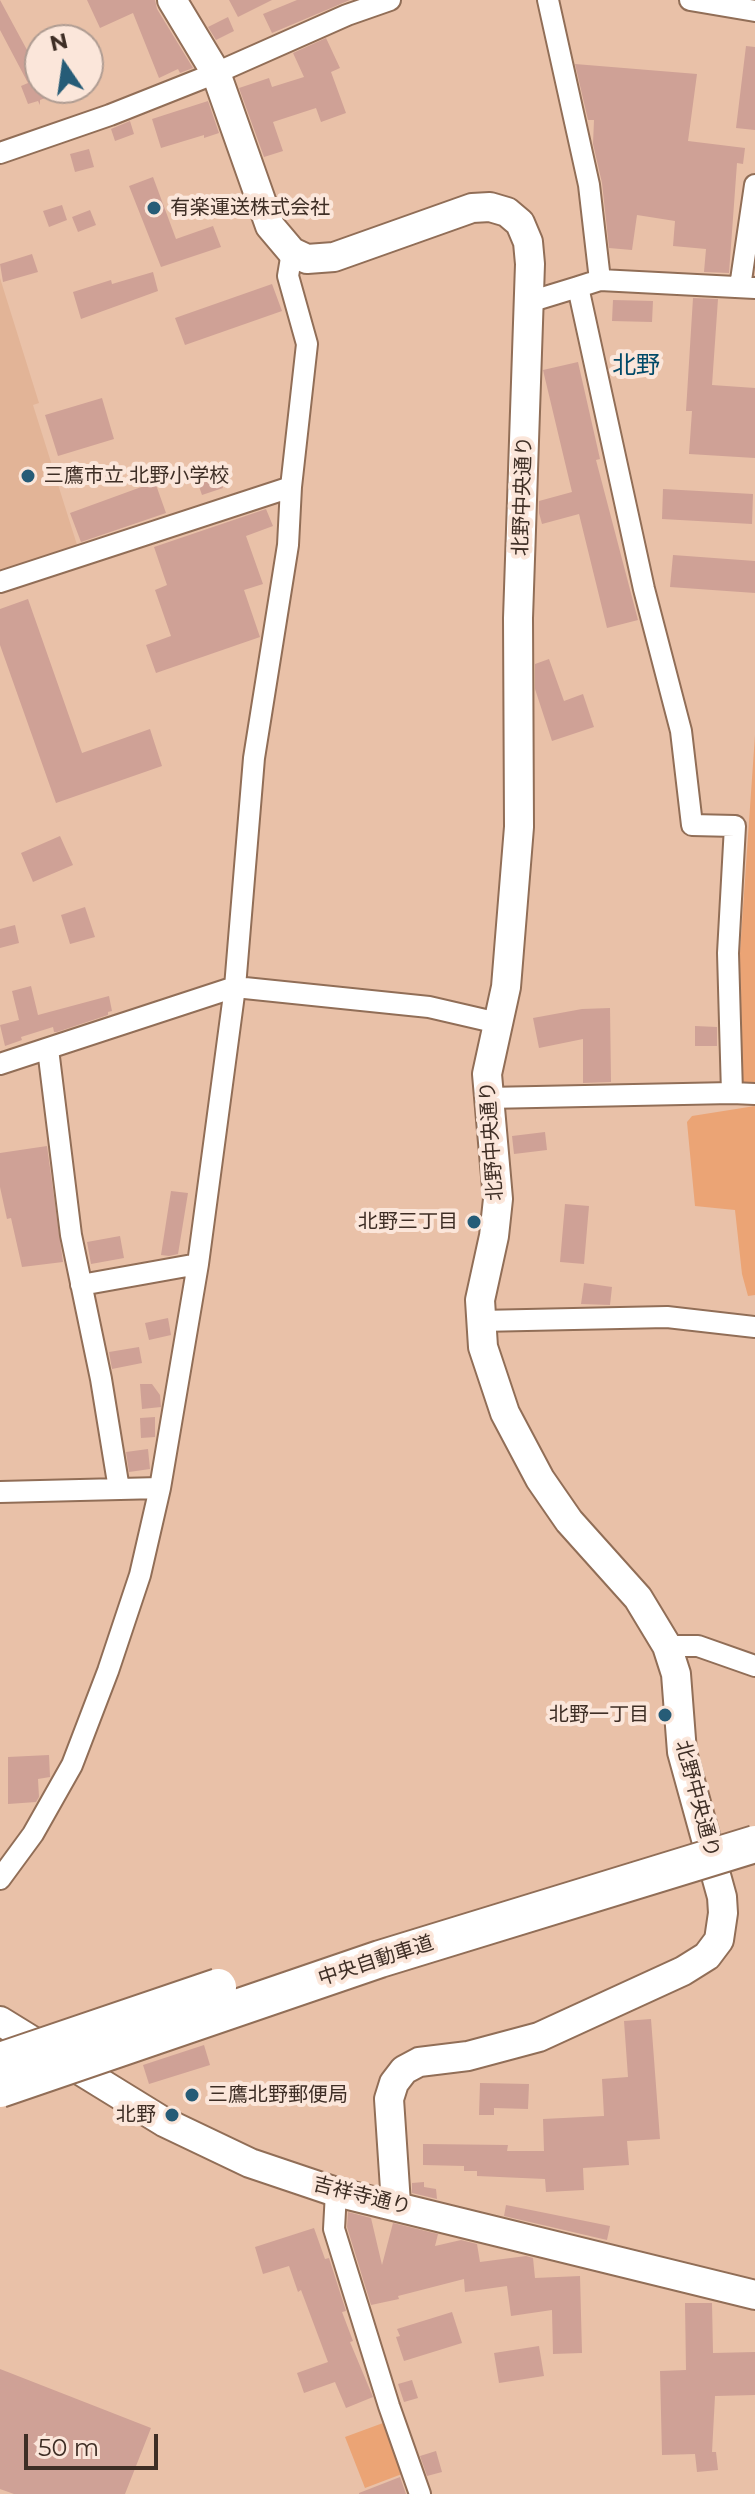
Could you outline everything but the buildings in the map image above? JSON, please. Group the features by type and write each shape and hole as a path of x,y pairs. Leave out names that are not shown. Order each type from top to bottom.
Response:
{"highway":[{"name":"中央自動車道","path":"4,2037 375,1934 755,1818"},
{"name":"中央自動車道","path":"0,2089 380,1959 755,1844"}],"street":[{"path":"0,1879 33,1834 72,1765 140,1575 160,1488 198,1264 235,987 254,758 288,545 291,487 307,344 288,276 292,252 280,242 270,226 216,73 172,0"},
{"path":"0,153 110,115 216,73 356,5 390,0"},
{"path":"548,0 589,185 600,280"},
{"path":"690,0 755,11"},
{"path":"529,302 600,280 747,288 755,185"},
{"name":"北野中央通り","path":"292,252 307,259 334,257 472,208 490,207 507,212 525,232 530,264 518,618 519,827 506,987 487,1074 498,1199 494,1236 480,1300 483,1347 496,1391 527,1457 569,1521 638,1598 667,1646 676,1674 682,1752 722,1897 719,1940 707,1956 683,1971 554,2031 499,2049 419,2062 404,2070 394,2083 389,2099 396,2204"},
{"path":"578,287 641,575 681,731 692,825 735,826 728,953 732,1093"},
{"path":"0,582 291,487"},
{"path":"0,1064 235,987 429,1007 498,1023"},
{"path":"48,1049 71,1235 101,1379 119,1489"},
{"path":"487,1098 755,1094"},
{"path":"81,1285 198,1264"},
{"path":"480,1321 667,1317 755,1327"},
{"path":"0,1492 160,1488"},
{"path":"667,1646 698,1646 755,1666"},
{"name":"吉祥寺通り","path":"4,2037 225,2153 336,2192 396,2204 755,2295"},
{"path":"336,2192 334,2229 420,2494"}],"shaded area":[{"name":"三鷹市立 北野小学校","path":"0,278 39,403 33,405 78,548 0,574"},
{"path":"755,735 755,1082 738,1083 740,952"},
{"path":"755,1106 755,1295 748,1296 742,1274 735,1210 695,1206 687,1122 692,1116"},
{"path":"383,2423 402,2474 365,2488 345,2437"}],"place":[{"name":"有楽運送株式会社","path":"154,208"},
{"name":"三鷹市立 北野小学校","path":"28,476"},
{"name":"北野三丁目","path":"474,1222"},
{"name":"北野一丁目","path":"665,1715"},
{"name":"三鷹北野郵便局","path":"192,2095"},
{"name":"北野","path":"172,2115"}],"district":[{"name":"北野","path":"636,366"}]}
